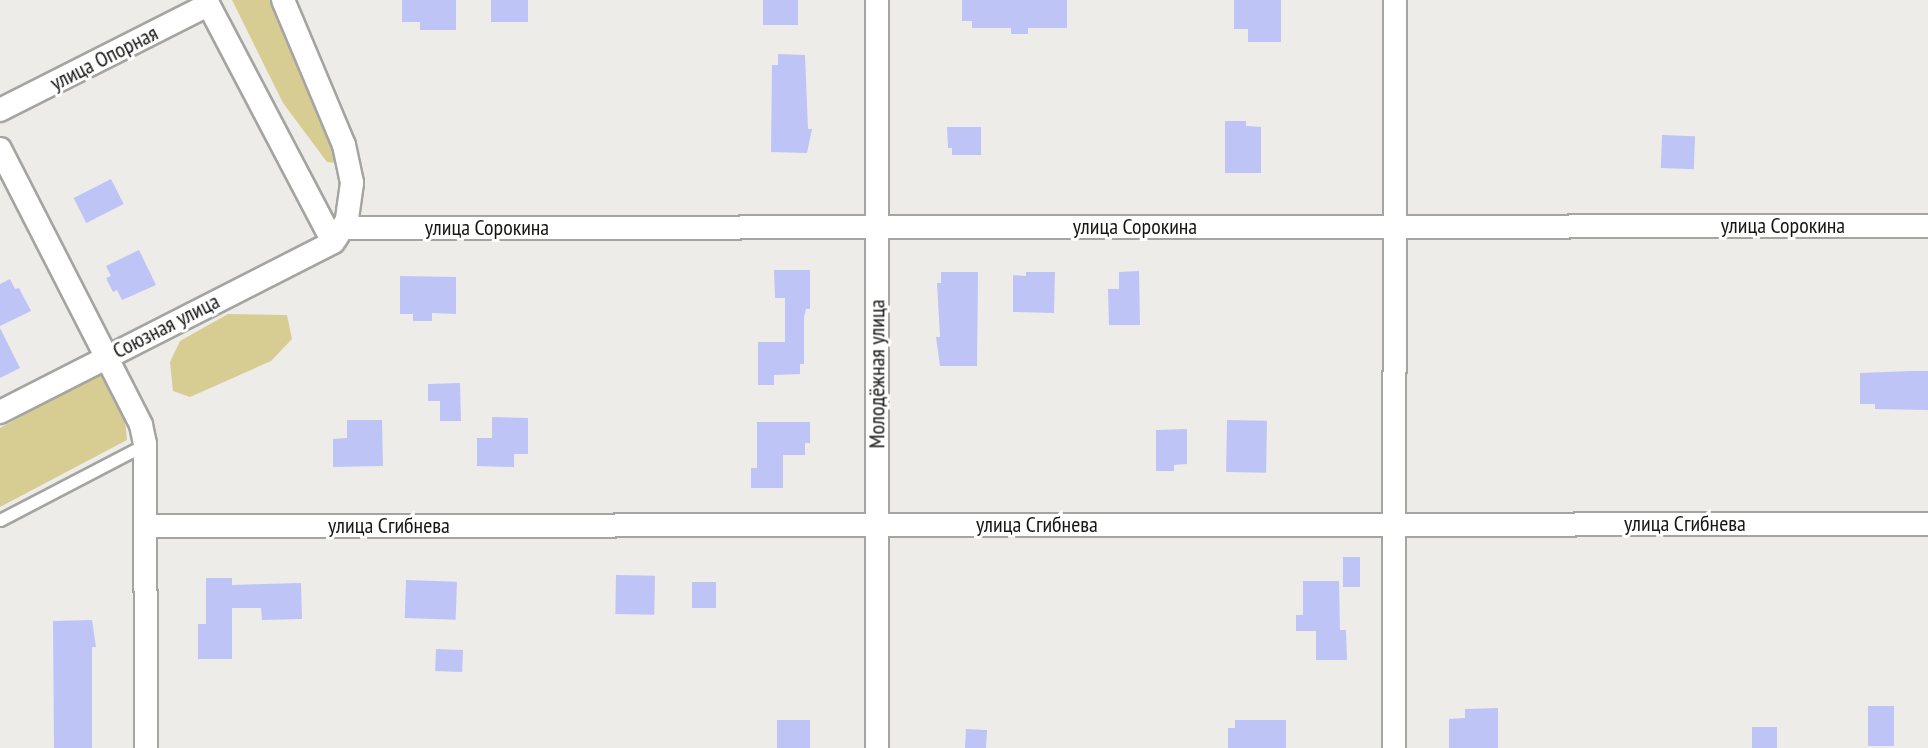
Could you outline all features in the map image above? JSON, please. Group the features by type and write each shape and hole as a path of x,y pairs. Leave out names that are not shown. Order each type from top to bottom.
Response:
{"street":[{"path":"283,0 344,145 352,183 347,220 338,235"},
{"name":"Молодёжная улица","path":"877,0 877,748"},
{"path":"1394,748 1395,0"},
{"path":"212,2 338,235"},
{"name":"улица Опорная","path":"0,110 212,2"},
{"path":"0,149 141,425 145,444 146,748"},
{"name":"улица Сорокина","path":"338,235 877,227 1928,226"},
{"name":"Союзная улица","path":"0,412 338,235"},
{"name":"улица Сгибнева","path":"145,526 1928,524"}],"lane":[{"path":"0,520 145,444"}],"shaded area":[{"path":"232,0 279,0 336,145 337,163 327,162 283,103"},
{"path":"228,314 287,315 292,339 271,361 190,397 173,391 170,362 180,341"},
{"path":"101,373 113,388 125,420 127,440 0,507 0,428"}],"building":[{"path":"402,0 456,0 456,30 420,30 420,22 402,22"},
{"path":"491,0 528,0 528,22 491,22"},
{"path":"763,0 798,0 798,25 763,25"},
{"path":"962,0 1067,0 1067,28 1028,28 1028,34 1011,34 1011,28 972,28 972,21 962,21"},
{"path":"1234,0 1281,0 1281,42 1248,42 1248,29 1234,29"},
{"path":"778,54 805,55 808,129 812,129 807,153 771,152 772,65 778,65"},
{"path":"1225,121 1246,121 1246,126 1261,127 1261,173 1225,173"},
{"path":"947,127 981,127 981,155 952,155 952,148 948,148"},
{"path":"1662,135 1695,136 1694,169 1661,168"},
{"path":"111,179 124,204 86,223 74,198"},
{"path":"139,250 156,285 122,300 117,290 113,292 106,278 111,276 106,266"},
{"path":"774,270 810,270 810,309 806,309 804,317 804,364 800,364 800,374 774,375 774,385 758,385 758,342 785,342 785,298 775,298"},
{"path":"1139,271 1140,325 1109,325 1108,289 1119,289 1119,272"},
{"path":"941,272 978,272 977,366 940,366 936,337 940,337 937,283 941,283"},
{"path":"1026,272 1055,272 1054,313 1013,312 1013,275 1026,276"},
{"path":"400,276 456,277 456,314 432,313 432,321 413,321 413,314 400,314"},
{"path":"10,279 15,289 19,288 31,311 0,326 0,284"},
{"path":"0,328 20,368 0,378"},
{"path":"1928,371 1928,410 1875,409 1875,404 1860,404 1860,373"},
{"path":"460,383 461,421 440,421 440,401 428,401 428,384"},
{"path":"492,417 528,418 528,454 514,454 514,467 477,466 477,438 492,438"},
{"path":"347,420 382,420 383,466 333,467 333,439 347,438"},
{"path":"1227,420 1267,421 1266,473 1226,472"},
{"path":"757,422 810,422 810,443 805,443 805,455 783,455 783,488 751,488 751,468 757,468"},
{"path":"1187,429 1187,464 1174,465 1174,471 1156,471 1156,430"},
{"path":"1343,557 1360,557 1360,587 1343,587"},
{"path":"616,575 655,576 654,615 615,614"},
{"path":"206,578 232,578 232,585 301,583 302,619 262,620 261,608 232,608 232,659 198,659 198,624 206,624"},
{"path":"406,580 457,582 456,620 405,618"},
{"path":"1303,581 1339,581 1340,630 1346,630 1347,660 1316,660 1316,631 1296,631 1296,615 1303,615"},
{"path":"692,582 716,582 716,608 692,608"},
{"path":"92,620 96,647 92,647 92,748 54,748 53,621"},
{"path":"436,649 463,650 462,672 435,671"},
{"path":"1868,706 1894,706 1894,746 1868,746"},
{"path":"1498,708 1498,748 1449,748 1449,719 1465,718 1465,709"},
{"path":"777,720 810,720 810,748 777,748"},
{"path":"1235,720 1286,720 1286,748 1228,748 1228,728 1235,728"},
{"path":"1752,727 1777,727 1777,748 1752,748"},
{"path":"966,729 987,730 986,748 965,748"}]}
